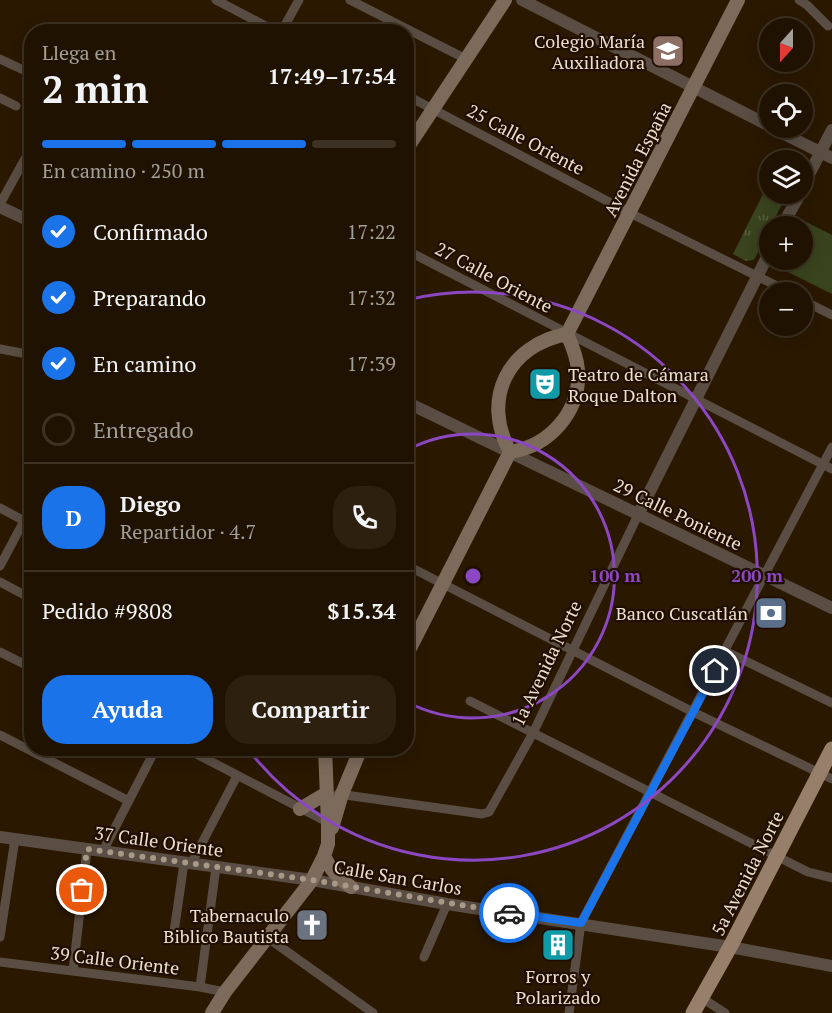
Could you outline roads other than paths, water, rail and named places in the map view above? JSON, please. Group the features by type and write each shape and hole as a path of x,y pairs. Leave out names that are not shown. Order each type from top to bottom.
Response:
{"main road":[{"path":"414,138 505,0"},
{"name":"Avenida España","path":"567,334 738,0"},
{"path":"414,640 510,452 532,446 552,434 567,415 576,393 578,369 567,334 543,340 528,349 515,362 503,382 498,400 498,418 504,441 510,452"},
{"name":"5a Avenida Norte","path":"693,1013 778,856 826,776 832,749"},
{"path":"326,756 331,824"},
{"path":"327,756 330,762 340,766 355,762"},
{"path":"218,1011 225,992 312,880 326,850 331,824 358,756"},
{"path":"300,809 327,793"},
{"path":"326,850 330,868 338,878 351,887"}],"street":[{"path":"216,0 263,24"},
{"path":"284,24 298,0"},
{"path":"350,0 397,24"},
{"path":"522,0 759,121"},
{"path":"799,0 828,26"},
{"path":"414,33 466,59"},
{"path":"0,59 24,70"},
{"path":"0,98 16,106"},
{"name":"25 Calle Oriente","path":"414,99 630,213 769,282"},
{"path":"813,173 827,155 832,130"},
{"path":"793,138 827,155"},
{"path":"24,161 0,206 24,218"},
{"name":"27 Calle Oriente","path":"414,254 828,467"},
{"name":"1a Avenida Norte","path":"327,793 485,813 493,807 533,733 572,649 760,270"},
{"path":"813,306 832,315"},
{"path":"0,349 24,354"},
{"name":"29 Calle Poniente","path":"414,406 832,608"},
{"path":"569,1013 581,923 765,576 828,467 832,447"},
{"path":"0,508 24,521"},
{"path":"0,566 24,529"},
{"path":"414,568 693,712 826,776"},
{"path":"0,582 24,594"},
{"path":"725,651 832,703"},
{"path":"0,652 24,665"},
{"path":"470,701 814,874 832,878"},
{"path":"0,735 24,747"},
{"path":"41,756 129,801"},
{"path":"102,851 152,756"},
{"path":"200,756 331,824"},
{"path":"173,939 188,863 237,776"},
{"name":"37 Calle Oriente","path":"0,837 312,880"},
{"path":"0,937 15,839"},
{"path":"73,971 87,849"},
{"path":"200,987 216,867"},
{"name":"Calle San Carlos","path":"312,880 447,904 730,947 832,966"},
{"path":"424,957 447,904"},
{"path":"268,938 373,1013"},
{"name":"39 Calle Oriente","path":"0,962 225,992"},
{"path":"702,999 725,1013"}],"place":[{"name":"Colegio María Auxiliadora","path":"668,51"},
{"name":"Teatro de Cámara Roque Dalton","path":"545,384"},
{"name":"Banco Cuscatlán","path":"771,613"},
{"name":"Tabernaculo Biblico Bautista","path":"312,925"},
{"name":"Forros y Polarizado","path":"558,945"}]}
